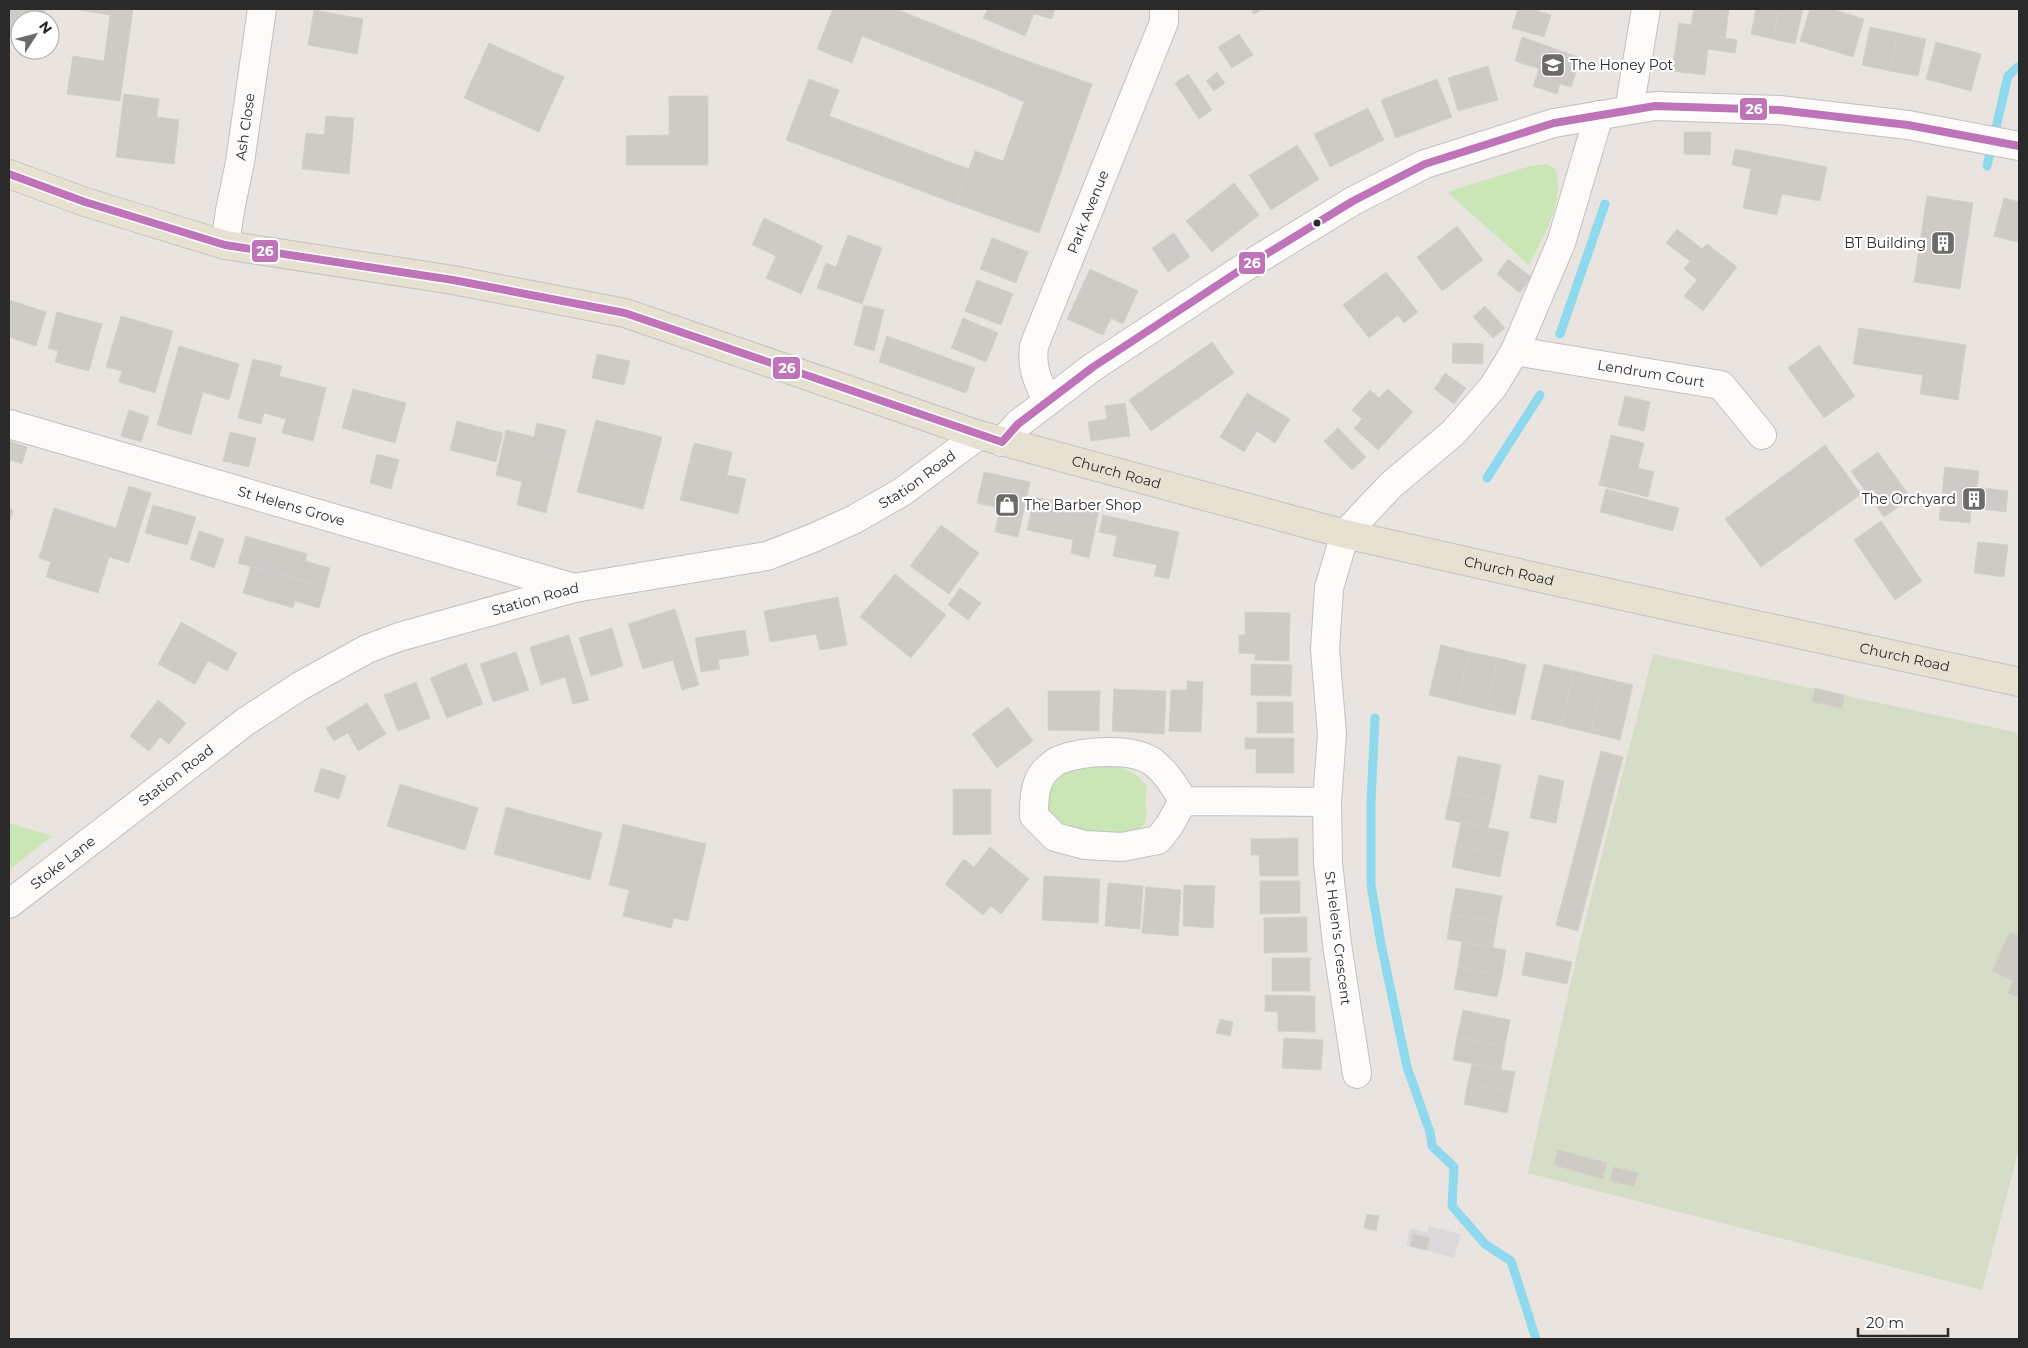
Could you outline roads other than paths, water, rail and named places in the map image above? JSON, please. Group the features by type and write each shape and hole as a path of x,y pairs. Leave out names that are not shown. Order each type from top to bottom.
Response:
{"main road":[{"name":"Church Road","path":"9,174 85,202 226,245 453,280 625,314 990,438 1345,534 2019,682"}],"street":[{"name":"Ash Close","path":"226,245 262,9"},
{"path":"1642,108 1646,9"},
{"name":"Park Avenue","path":"1047,401 1035,374 1032,361 1034,346 1164,15"},
{"name":"Station Road","path":"115,821 245,722 300,686 367,649 399,637 574,588 767,556 852,520 990,438 1018,424 1093,367 1234,274 1352,201 1425,164 1554,123 1642,108 1779,110 1908,125 2017,145"},
{"path":"1345,534 1391,485 1453,433 1493,387 1516,351 1561,243 1599,115"},
{"name":"Lendrum Court","path":"1516,351 1721,385 1762,435"},
{"name":"St Helens Grove","path":"9,424 574,588"},
{"name":"St Helen's Crescent","path":"1345,534 1330,588 1325,649 1332,734 1327,802 1328,863 1357,1074"},
{"path":"1125,752 1152,761 1171,780 1183,801 1169,826 1158,840 1122,847 1085,845 1055,837 1034,816 1035,793 1043,774 1057,761 1082,754 1125,752"},
{"path":"1183,801 1327,802"},
{"name":"Stoke Lane","path":"9,904 115,821"}],"waterway":[{"path":"1987,166 2008,76 2019,66"},
{"path":"1560,334 1605,204"},
{"path":"1487,478 1540,395"},
{"path":"1375,718 1371,802 1371,885 1381,944 1407,1067 1430,1132 1432,1146 1454,1167 1452,1206 1485,1244 1511,1261 1536,1339"}],"place":[{"name":"The Honey Pot","path":"1553,65"},
{"name":"BT Building","path":"1943,243"},
{"name":"The Orchyard","path":"1974,499"},
{"name":"The Barber Shop","path":"1007,505"}]}
